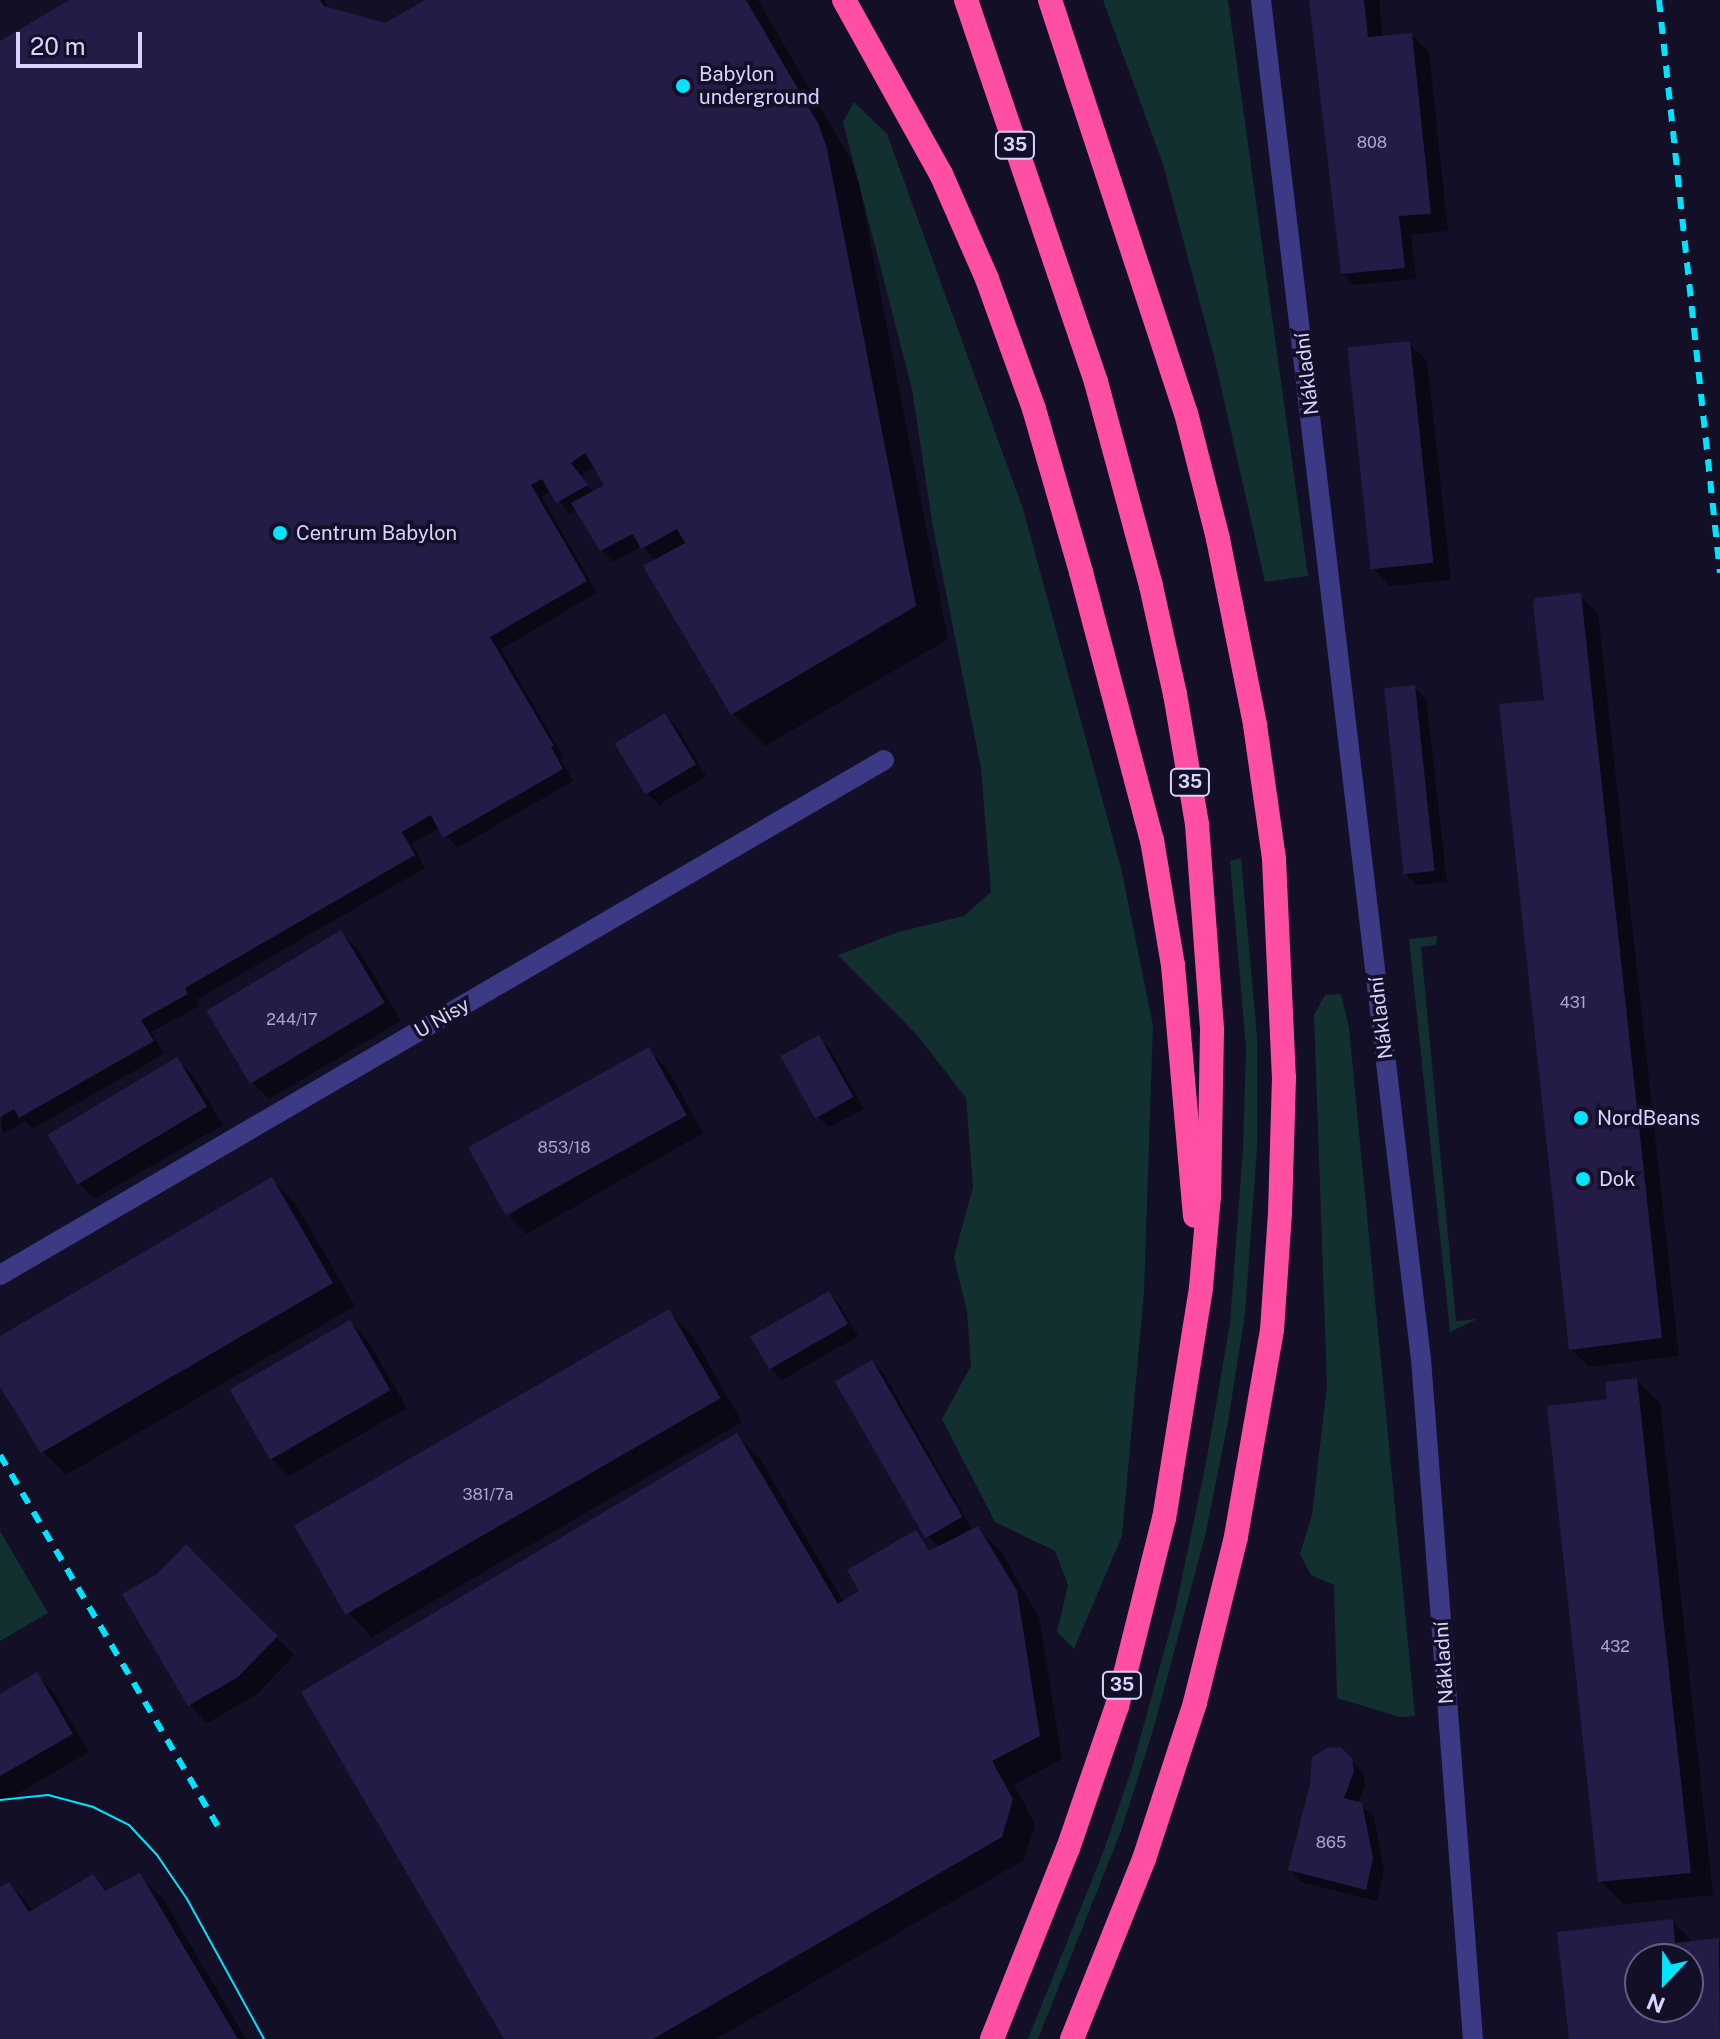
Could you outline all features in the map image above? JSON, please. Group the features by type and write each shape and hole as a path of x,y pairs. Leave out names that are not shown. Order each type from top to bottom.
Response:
{"highway":[{"path":"844,0 941,174 987,279 1034,409 1081,572 1152,840 1171,950 1201,1288"},
{"name":"35","path":"966,0 1096,382 1151,586 1175,694 1197,824 1212,1030 1209,1196 1201,1288 1164,1518 1117,1706 1068,1848 992,2039"},
{"path":"1050,0 1186,413 1218,539 1255,725 1274,859 1284,1078 1280,1213 1272,1330 1236,1537 1191,1717 1144,1859 1072,2039"}],"street":[{"name":"Nákladní","path":"1261,0 1421,1359 1473,2039"},
{"name":"U Nisy","path":"0,1275 884,760"}],"green space":[{"path":"1103,0 1228,0 1308,576 1265,582 1214,356 1163,164"},
{"path":"854,102 887,134 1023,509 1121,868 1153,1025 1144,1292 1122,1536 1074,1649 1057,1632 1068,1585 1055,1551 995,1522 942,1419 971,1366 967,1312 954,1257 973,1187 966,1098 917,1035 838,955 898,932 964,916 991,892 981,768 933,527 912,389 843,122"},
{"path":"1241,858 1257,1037 1257,1148 1245,1314 1228,1422 1205,1536 1154,1727 1121,1831 1038,2039 1028,2039 1104,1850 1132,1768 1175,1611 1206,1463 1230,1323 1243,1149 1246,1048 1230,861"},
{"path":"1437,936 1436,945 1421,947 1456,1321 1477,1319 1450,1332 1409,939"},
{"path":"1341,994 1349,1028 1415,1716 1400,1717 1337,1698 1334,1585 1311,1575 1300,1554 1312,1515 1327,1386 1314,1015 1325,995"},
{"path":"0,1531 48,1613 0,1641"}],"building":[{"name":"Centrum Babylon","path":"69,0 320,0 324,6 385,23 425,0 746,0 819,125 827,149 916,606 731,715 643,566 685,543 677,529 641,549 633,534 600,551 571,503 604,485 585,453 571,463 588,485 556,503 542,479 531,485 587,581 490,637 554,746 551,747 563,769 443,838 431,815 402,832 415,855 185,988 188,994 141,1020 154,1041 19,1118 14,1109 0,1117 0,41"},
{"path":"1309,0 1364,0 1368,37 1412,33 1431,214 1399,216 1405,268 1341,274"},
{"path":"1410,341 1433,563 1371,569 1347,348"},
{"path":"1581,593 1662,1338 1569,1350 1499,704 1544,700 1533,605 1535,598"},
{"path":"1415,685 1435,871 1404,874 1384,688"},
{"path":"665,713 696,764 645,795 614,743"},
{"path":"341,930 385,1003 250,1084 206,1011"},
{"path":"819,1035 853,1097 815,1118 781,1056"},
{"path":"649,1047 687,1115 506,1216 468,1147"},
{"path":"177,1057 207,1107 77,1184 48,1135"},
{"path":"272,1177 333,1283 41,1453 0,1387 0,1336"},
{"path":"829,1291 848,1324 769,1369 750,1336"},
{"path":"669,1309 721,1398 346,1615 294,1526"},
{"path":"350,1320 390,1390 270,1460 230,1390"},
{"path":"872,1360 962,1517 925,1538 835,1382"},
{"path":"1637,1378 1691,1873 1598,1882 1547,1406 1607,1399 1605,1382"},
{"path":"737,1433 838,1604 859,1591 847,1570 916,1530 929,1551 978,1526 1017,1591 1040,1736 992,1761 1013,1799 1002,1837 653,2039 504,2039 301,1692"},
{"path":"186,1544 278,1636 238,1677 188,1706 122,1594 157,1574"},
{"path":"37,1672 73,1734 0,1776 0,1694"},
{"path":"1340,1747 1352,1758 1354,1771 1344,1798 1362,1803 1373,1858 1366,1890 1288,1870 1310,1784 1312,1757 1327,1748"},
{"path":"140,1873 238,2039 0,2039 0,1887 9,1882 29,1912 93,1874 105,1891"},
{"path":"1673,1919 1675,1943 1719,1938 1720,2039 1569,2039 1557,1932"}],"tram line":[{"path":"0,1800 48,1795 93,1807 129,1825 157,1855 187,1899 264,2039"}],"railway":[{"path":"1659,0 1720,573"},
{"path":"0,1455 218,1826"}],"place":[{"name":"Babylon underground","path":"683,86"},
{"name":"Centrum Babylon","path":"280,533"},
{"name":"NordBeans","path":"1581,1118"},
{"name":"Dok","path":"1583,1179"}]}
